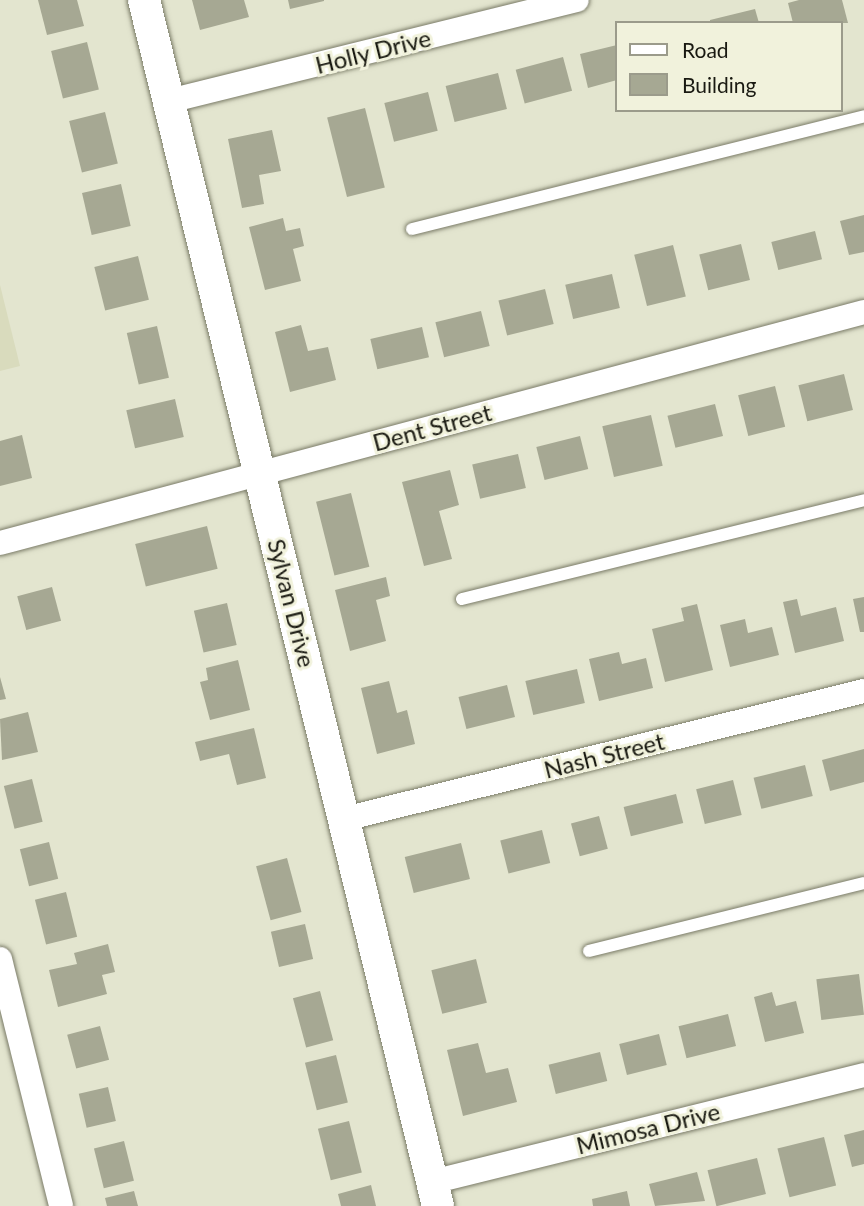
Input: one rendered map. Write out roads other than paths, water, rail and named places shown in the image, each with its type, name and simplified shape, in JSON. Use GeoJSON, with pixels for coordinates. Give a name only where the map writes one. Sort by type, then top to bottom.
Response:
{"type":"FeatureCollection","features":[{"type":"Feature","properties":{"kind":"street","name":"Sylvan Drive"},"geometry":{"type":"LineString","coordinates":[[144,0],[435,1194]]}},
{"type":"Feature","properties":{"kind":"street","name":"Holly Drive"},"geometry":{"type":"LineString","coordinates":[[169,101],[577,0]]}},
{"type":"Feature","properties":{"kind":"street","name":"Dent Street"},"geometry":{"type":"LineString","coordinates":[[0,543],[864,312]]}},
{"type":"Feature","properties":{"kind":"street","name":"Nash Street"},"geometry":{"type":"LineString","coordinates":[[344,819],[864,691]]}},
{"type":"Feature","properties":{"kind":"street"},"geometry":{"type":"LineString","coordinates":[[0,959],[61,1206]]}},
{"type":"Feature","properties":{"kind":"street","name":"Mimosa Drive"},"geometry":{"type":"LineString","coordinates":[[435,1194],[864,1075]]}},
{"type":"Feature","properties":{"kind":"lane"},"geometry":{"type":"LineString","coordinates":[[412,229],[864,116]]}},
{"type":"Feature","properties":{"kind":"lane"},"geometry":{"type":"LineString","coordinates":[[462,599],[864,499]]}},
{"type":"Feature","properties":{"kind":"lane"},"geometry":{"type":"LineString","coordinates":[[589,951],[864,883]]}}]}
